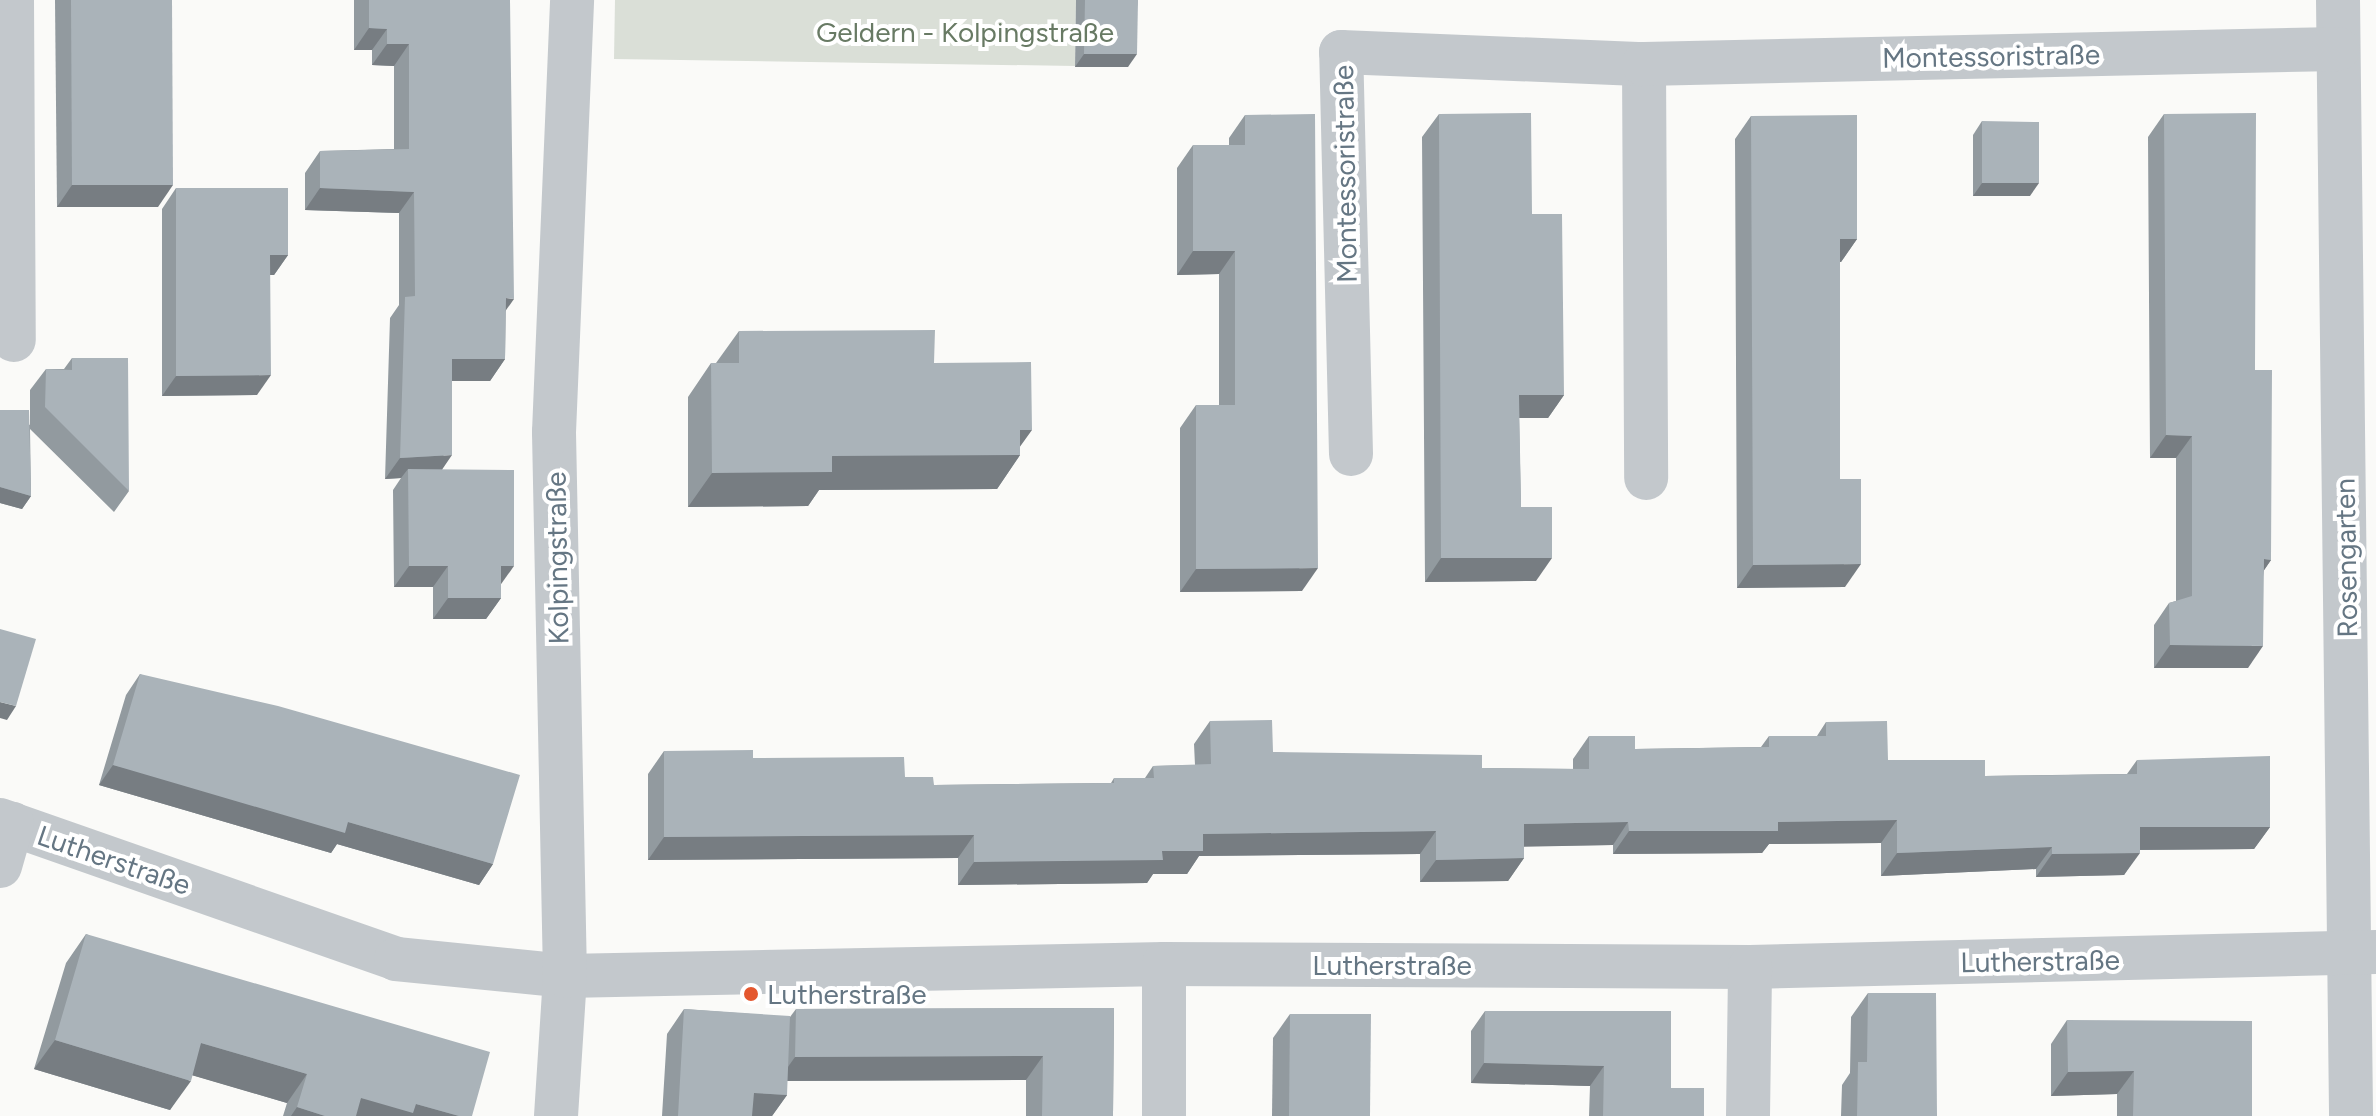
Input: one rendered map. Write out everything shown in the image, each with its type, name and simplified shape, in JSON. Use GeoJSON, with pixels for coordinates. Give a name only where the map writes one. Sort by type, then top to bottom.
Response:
{"type":"FeatureCollection","features":[{"type":"Feature","properties":{"kind":"street"},"geometry":{"type":"LineString","coordinates":[[12,0],[14,340]]}},
{"type":"Feature","properties":{"kind":"street","name":"Kolpingstraße"},"geometry":{"type":"LineString","coordinates":[[556,1116],[565,976],[554,432],[572,0]]}},
{"type":"Feature","properties":{"kind":"street","name":"Rosengarten"},"geometry":{"type":"LineString","coordinates":[[2338,0],[2364,954],[2351,1116]]}},
{"type":"Feature","properties":{"kind":"street","name":"Montessoristraße"},"geometry":{"type":"LineString","coordinates":[[1351,454],[1341,52],[1644,64],[2338,49]]}},
{"type":"Feature","properties":{"kind":"street"},"geometry":{"type":"LineString","coordinates":[[1644,64],[1646,478]]}},
{"type":"Feature","properties":{"kind":"street"},"geometry":{"type":"LineString","coordinates":[[0,866],[6,822]]}},
{"type":"Feature","properties":{"kind":"street","name":"Lutherstraße"},"geometry":{"type":"LineString","coordinates":[[6,822],[396,959],[565,976],[1164,964],[1750,967],[2364,954]]}},
{"type":"Feature","properties":{"kind":"street"},"geometry":{"type":"LineString","coordinates":[[1164,964],[1164,1116]]}},
{"type":"Feature","properties":{"kind":"street"},"geometry":{"type":"LineString","coordinates":[[1748,1116],[1750,967]]}},
{"type":"Feature","properties":{"kind":"green space","name":"Geldern - Kolpingstraße"},"geometry":{"type":"Polygon","coordinates":[[[615,0],[1076,0],[1075,66],[614,59],[615,0]]]}},
{"type":"Feature","properties":{"kind":"building"},"geometry":{"type":"Polygon","coordinates":[[[71,0],[172,0],[173,185],[72,185],[71,0]]]}},
{"type":"Feature","properties":{"kind":"building"},"geometry":{"type":"Polygon","coordinates":[[[369,0],[510,0],[514,299],[506,298],[505,359],[452,359],[452,455],[400,458],[405,297],[415,296],[414,192],[320,188],[320,151],[409,149],[409,44],[387,44],[387,29],[369,28],[369,0]]]}},
{"type":"Feature","properties":{"kind":"building"},"geometry":{"type":"Polygon","coordinates":[[[1085,0],[1138,0],[1137,54],[1084,54],[1085,0]]]}},
{"type":"Feature","properties":{"kind":"building"},"geometry":{"type":"Polygon","coordinates":[[[1531,113],[1532,214],[1562,214],[1564,395],[1519,395],[1521,507],[1552,507],[1552,558],[1441,558],[1439,114],[1531,113]]]}},
{"type":"Feature","properties":{"kind":"building"},"geometry":{"type":"Polygon","coordinates":[[[2256,113],[2255,370],[2272,370],[2271,560],[2264,559],[2263,646],[2170,645],[2169,603],[2192,596],[2192,436],[2166,435],[2164,114],[2256,113]]]}},
{"type":"Feature","properties":{"kind":"building"},"geometry":{"type":"Polygon","coordinates":[[[1315,114],[1318,568],[1196,569],[1196,405],[1235,405],[1235,251],[1193,251],[1193,145],[1245,145],[1245,115],[1315,114]]]}},
{"type":"Feature","properties":{"kind":"building"},"geometry":{"type":"Polygon","coordinates":[[[1857,115],[1857,239],[1840,239],[1840,479],[1861,479],[1861,564],[1753,565],[1751,116],[1857,115]]]}},
{"type":"Feature","properties":{"kind":"building"},"geometry":{"type":"Polygon","coordinates":[[[1982,121],[2039,122],[2039,183],[1982,183],[1982,121]]]}},
{"type":"Feature","properties":{"kind":"building"},"geometry":{"type":"Polygon","coordinates":[[[176,188],[288,188],[288,255],[270,255],[271,375],[176,376],[176,188]]]}},
{"type":"Feature","properties":{"kind":"building"},"geometry":{"type":"Polygon","coordinates":[[[935,330],[934,363],[1031,362],[1032,430],[1020,430],[1020,455],[832,456],[832,472],[712,473],[711,363],[739,363],[739,331],[935,330]]]}},
{"type":"Feature","properties":{"kind":"building"},"geometry":{"type":"Polygon","coordinates":[[[72,358],[128,358],[129,491],[45,407],[46,369],[72,370],[72,358]]]}},
{"type":"Feature","properties":{"kind":"building"},"geometry":{"type":"Polygon","coordinates":[[[0,410],[29,410],[31,496],[0,487],[0,410]]]}},
{"type":"Feature","properties":{"kind":"building"},"geometry":{"type":"Polygon","coordinates":[[[408,469],[514,470],[514,566],[501,566],[501,598],[448,598],[448,566],[409,566],[408,469]]]}},
{"type":"Feature","properties":{"kind":"building"},"geometry":{"type":"Polygon","coordinates":[[[0,629],[36,639],[16,706],[0,702],[0,629]]]}},
{"type":"Feature","properties":{"kind":"building"},"geometry":{"type":"Polygon","coordinates":[[[140,674],[278,706],[520,775],[493,864],[348,822],[345,833],[113,765],[140,674]]]}},
{"type":"Feature","properties":{"kind":"building"},"geometry":{"type":"Polygon","coordinates":[[[1272,720],[1273,752],[1482,755],[1482,768],[1589,769],[1589,736],[1635,736],[1635,749],[1769,747],[1769,736],[1826,736],[1826,722],[1887,721],[1888,760],[1985,760],[1985,776],[2137,774],[2137,760],[2270,756],[2270,827],[2140,827],[2140,853],[2052,854],[2052,847],[1897,853],[1897,820],[1778,822],[1778,831],[1629,831],[1628,822],[1524,824],[1524,858],[1436,860],[1436,831],[1203,834],[1203,851],[1162,851],[1163,860],[974,862],[974,835],[664,837],[664,751],[753,750],[753,758],[904,757],[905,777],[933,777],[934,785],[1114,783],[1114,778],[1154,778],[1153,766],[1211,764],[1210,721],[1272,720]]]}},
{"type":"Feature","properties":{"kind":"building"},"geometry":{"type":"Polygon","coordinates":[[[86,934],[490,1052],[472,1116],[459,1116],[416,1104],[413,1113],[361,1098],[356,1116],[325,1116],[297,1107],[307,1074],[201,1043],[191,1081],[55,1040],[86,934]]]}},
{"type":"Feature","properties":{"kind":"building"},"geometry":{"type":"Polygon","coordinates":[[[1868,993],[1936,993],[1937,1116],[1857,1116],[1858,1062],[1867,1062],[1868,993]]]}},
{"type":"Feature","properties":{"kind":"building"},"geometry":{"type":"Polygon","coordinates":[[[1114,1008],[1113,1116],[1042,1116],[1043,1056],[795,1057],[796,1009],[1114,1008]]]}},
{"type":"Feature","properties":{"kind":"building"},"geometry":{"type":"Polygon","coordinates":[[[684,1009],[790,1016],[787,1095],[754,1093],[752,1116],[678,1116],[684,1009]]]}},
{"type":"Feature","properties":{"kind":"building"},"geometry":{"type":"Polygon","coordinates":[[[1485,1011],[1671,1011],[1671,1088],[1704,1088],[1704,1116],[1603,1116],[1604,1066],[1484,1063],[1485,1011]]]}},
{"type":"Feature","properties":{"kind":"building"},"geometry":{"type":"Polygon","coordinates":[[[1290,1014],[1371,1014],[1370,1116],[1289,1116],[1290,1014]]]}},
{"type":"Feature","properties":{"kind":"building"},"geometry":{"type":"Polygon","coordinates":[[[2067,1020],[2252,1021],[2252,1116],[2133,1116],[2134,1071],[2068,1072],[2067,1020]]]}},
{"type":"Feature","properties":{"kind":"place","name":"Lutherstraße"},"geometry":{"type":"Point","coordinates":[751,994]}}]}
